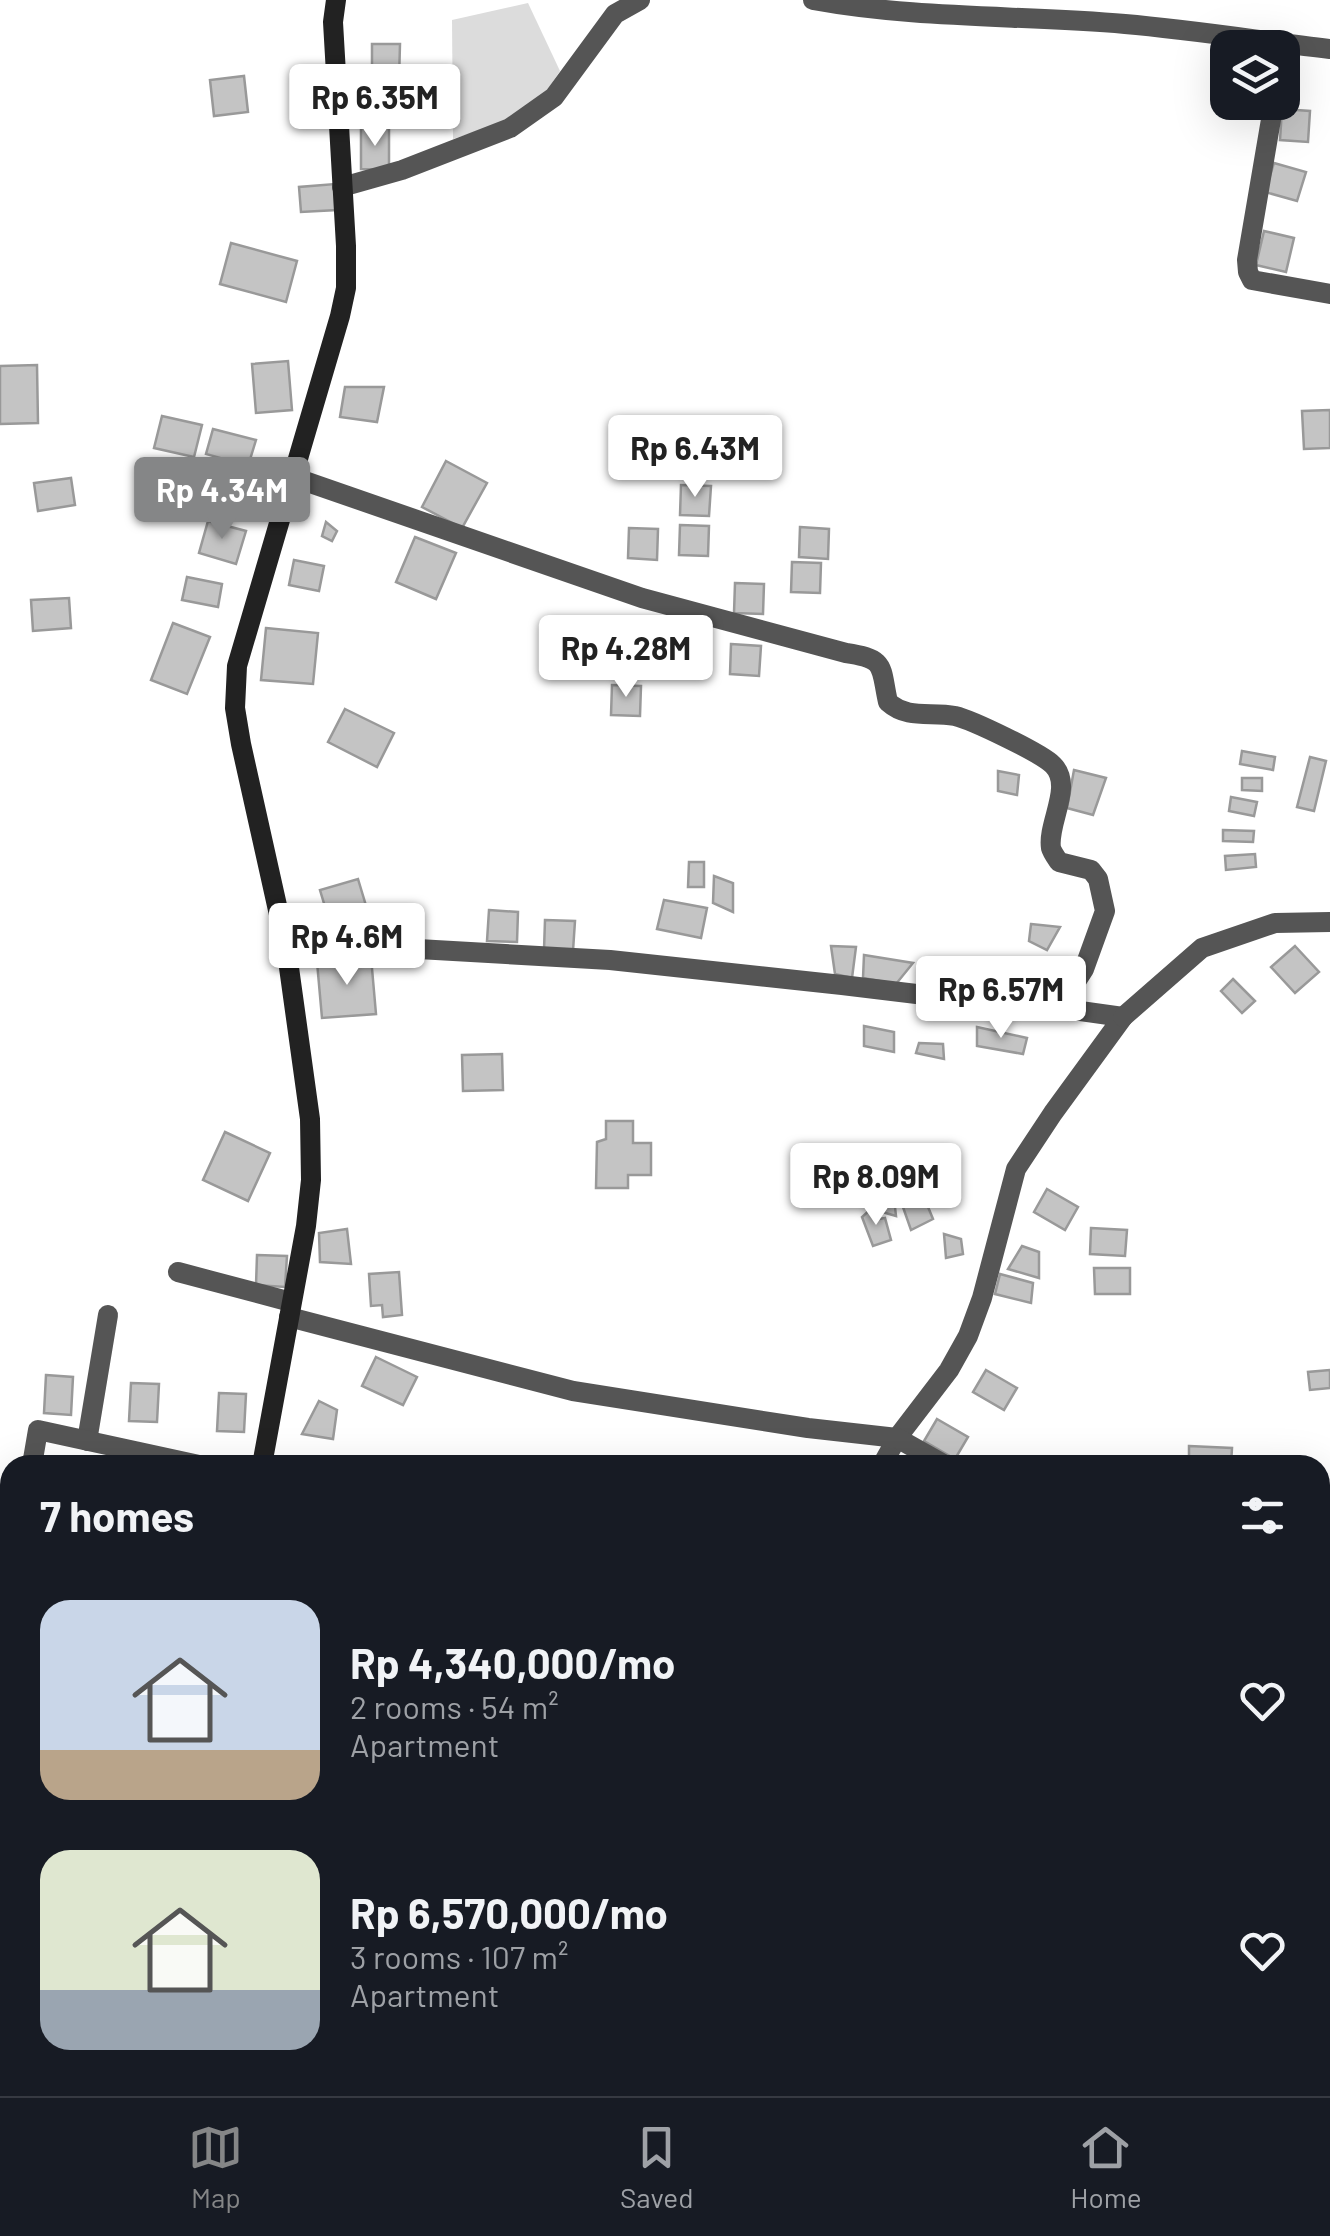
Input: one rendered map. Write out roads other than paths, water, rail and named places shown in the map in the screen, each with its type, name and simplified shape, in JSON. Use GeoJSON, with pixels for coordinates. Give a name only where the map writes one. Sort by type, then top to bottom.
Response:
{"type":"FeatureCollection","features":[{"type":"Feature","properties":{"kind":"street"},"geometry":{"type":"LineString","coordinates":[[264,1455],[309,1196],[310,1119],[286,946],[241,744],[236,708],[237,666],[346,288],[333,22],[336,0]]}},
{"type":"Feature","properties":{"kind":"street"},"geometry":{"type":"LineString","coordinates":[[342,187],[402,170],[510,128],[554,96],[615,14],[640,0]]}},
{"type":"Feature","properties":{"kind":"street"},"geometry":{"type":"LineString","coordinates":[[814,0],[942,14],[1125,24],[1210,36]]}},
{"type":"Feature","properties":{"kind":"street"},"geometry":{"type":"LineString","coordinates":[[1300,48],[1330,49]]}},
{"type":"Feature","properties":{"kind":"street"},"geometry":{"type":"LineString","coordinates":[[1271,120],[1248,272],[1252,280],[1330,294]]}},
{"type":"Feature","properties":{"kind":"street"},"geometry":{"type":"LineString","coordinates":[[293,477],[642,598],[867,656],[878,662],[888,702],[894,707],[904,712],[955,716],[1053,764],[1060,776],[1061,790],[1052,826],[1052,850],[1058,862],[1090,870],[1098,879],[1105,911],[1084,969],[1059,1008]]}},
{"type":"Feature","properties":{"kind":"street"},"geometry":{"type":"LineString","coordinates":[[888,1455],[949,1370],[968,1336],[987,1282],[1016,1169],[1123,1017],[1202,948],[1275,922],[1330,922]]}},
{"type":"Feature","properties":{"kind":"street"},"geometry":{"type":"LineString","coordinates":[[286,946],[348,945],[610,960],[1123,1017]]}},
{"type":"Feature","properties":{"kind":"street"},"geometry":{"type":"LineString","coordinates":[[178,1272],[290,1310],[573,1391],[897,1438],[927,1455]]}},
{"type":"Feature","properties":{"kind":"street"},"geometry":{"type":"LineString","coordinates":[[87,1441],[108,1315]]}},
{"type":"Feature","properties":{"kind":"street"},"geometry":{"type":"LineString","coordinates":[[34,1455],[38,1430],[152,1455]]}}]}
